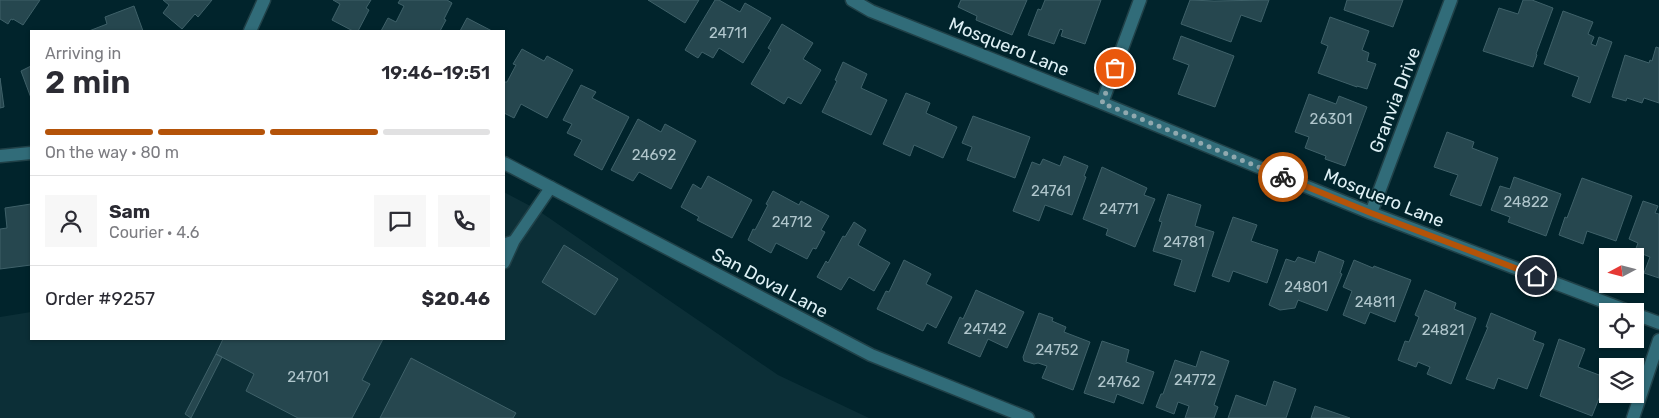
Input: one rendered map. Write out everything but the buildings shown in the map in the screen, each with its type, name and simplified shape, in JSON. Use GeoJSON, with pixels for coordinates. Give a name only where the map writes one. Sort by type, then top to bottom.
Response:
{"type":"FeatureCollection","features":[{"type":"Feature","properties":{"kind":"street"},"geometry":{"type":"LineString","coordinates":[[251,30],[264,0]]}},
{"type":"Feature","properties":{"kind":"street","name":"Mosquero Lane"},"geometry":{"type":"LineString","coordinates":[[852,0],[871,11],[1371,213],[1607,303]]}},
{"type":"Feature","properties":{"kind":"street"},"geometry":{"type":"LineString","coordinates":[[1102,103],[1140,0]]}},
{"type":"Feature","properties":{"kind":"street","name":"Granvia Drive"},"geometry":{"type":"LineString","coordinates":[[1371,213],[1451,0]]}},
{"type":"Feature","properties":{"kind":"street"},"geometry":{"type":"LineString","coordinates":[[0,156],[30,153]]}},
{"type":"Feature","properties":{"kind":"street","name":"San Doval Lane"},"geometry":{"type":"LineString","coordinates":[[505,163],[871,355],[1028,418]]}},
{"type":"Feature","properties":{"kind":"street"},"geometry":{"type":"LineString","coordinates":[[1644,317],[1659,323]]}},
{"type":"Feature","properties":{"kind":"street"},"geometry":{"type":"LineString","coordinates":[[1633,418],[1659,340]]}},
{"type":"Feature","properties":{"kind":"lane"},"geometry":{"type":"LineString","coordinates":[[505,259],[509,242],[551,187]]}},
{"type":"Feature","properties":{"kind":"shaded area"},"geometry":{"type":"Polygon","coordinates":[[[505,193],[536,209],[778,375],[869,418],[0,418],[0,317],[30,312],[30,340],[505,340],[505,193]]]}},
{"type":"Feature","properties":{"kind":"way so far"},"geometry":{"type":"LineString","coordinates":[[1115,68],[1102,103],[1283,177]]}},
{"type":"Feature","properties":{"kind":"route"},"geometry":{"type":"LineString","coordinates":[[1283,177],[1536,276]]}}]}
